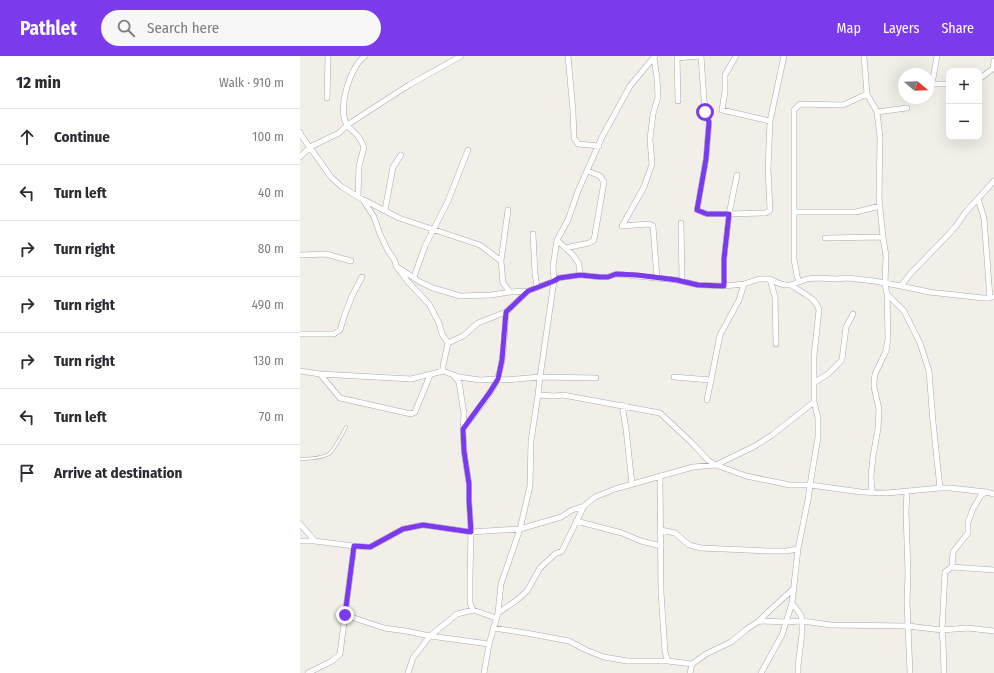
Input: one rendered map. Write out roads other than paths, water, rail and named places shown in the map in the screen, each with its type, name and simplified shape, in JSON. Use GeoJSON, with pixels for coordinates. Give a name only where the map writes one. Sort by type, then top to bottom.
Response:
{"type":"FeatureCollection","features":[{"type":"Feature","properties":{"kind":"street"},"geometry":{"type":"LineString","coordinates":[[327,98],[328,56]]}},
{"type":"Feature","properties":{"kind":"street"},"geometry":{"type":"LineString","coordinates":[[365,56],[362,57],[355,68],[347,86],[343,102],[347,124],[358,135],[364,147],[359,166],[360,198],[374,217],[380,234],[396,266],[409,284],[429,304],[439,322],[442,334],[448,343],[443,371]]}},
{"type":"Feature","properties":{"kind":"street"},"geometry":{"type":"LineString","coordinates":[[300,157],[310,147],[338,133],[347,124],[414,81],[461,56]]}},
{"type":"Feature","properties":{"kind":"street"},"geometry":{"type":"LineString","coordinates":[[568,56],[574,138],[578,144],[599,146]]}},
{"type":"Feature","properties":{"kind":"street"},"geometry":{"type":"LineString","coordinates":[[678,101],[677,57],[700,56],[705,112],[709,122],[706,159],[697,210],[707,214],[766,213],[770,210],[768,169],[770,121],[784,56]]}},
{"type":"Feature","properties":{"kind":"street"},"geometry":{"type":"LineString","coordinates":[[736,56],[725,75],[725,92],[722,110],[770,121]]}},
{"type":"Feature","properties":{"kind":"street"},"geometry":{"type":"LineString","coordinates":[[864,56],[867,94],[877,112],[880,137],[879,199],[886,256],[888,338],[886,351],[875,374],[874,382],[878,409],[878,428],[873,456],[871,484],[872,492]]}},
{"type":"Feature","properties":{"kind":"street"},"geometry":{"type":"LineString","coordinates":[[937,56],[932,84],[946,84]]}},
{"type":"Feature","properties":{"kind":"street"},"geometry":{"type":"LineString","coordinates":[[484,673],[493,628],[497,616],[501,584],[520,529],[530,486],[531,441],[554,281],[553,266],[557,240],[568,220],[578,191],[602,137],[630,86],[655,57]]}},
{"type":"Feature","properties":{"kind":"street"},"geometry":{"type":"LineString","coordinates":[[655,57],[658,98],[653,114],[650,139],[652,164],[644,187],[622,226],[649,224],[653,226],[657,278]]}},
{"type":"Feature","properties":{"kind":"street"},"geometry":{"type":"LineString","coordinates":[[982,77],[994,68],[994,61]]}},
{"type":"Feature","properties":{"kind":"street"},"geometry":{"type":"LineString","coordinates":[[799,282],[794,259],[794,110],[800,104],[844,105],[867,94]]}},
{"type":"Feature","properties":{"kind":"street"},"geometry":{"type":"LineString","coordinates":[[877,112],[907,108]]}},
{"type":"Feature","properties":{"kind":"street"},"geometry":{"type":"LineString","coordinates":[[300,132],[331,177],[360,198],[399,218],[480,245],[501,261]]}},
{"type":"Feature","properties":{"kind":"street"},"geometry":{"type":"LineString","coordinates":[[414,277],[425,246],[448,201],[468,150]]}},
{"type":"Feature","properties":{"kind":"street"},"geometry":{"type":"LineString","coordinates":[[384,210],[393,167],[401,155]]}},
{"type":"Feature","properties":{"kind":"street"},"geometry":{"type":"LineString","coordinates":[[565,248],[590,243],[594,240],[604,182],[600,176],[588,171]]}},
{"type":"Feature","properties":{"kind":"street"},"geometry":{"type":"LineString","coordinates":[[724,286],[724,259],[729,214],[737,175]]}},
{"type":"Feature","properties":{"kind":"street"},"geometry":{"type":"LineString","coordinates":[[901,286],[911,273],[956,226],[965,213],[994,181]]}},
{"type":"Feature","properties":{"kind":"street"},"geometry":{"type":"LineString","coordinates":[[791,285],[807,279],[847,278],[874,281],[929,292],[970,297],[992,297],[984,218],[978,199]]}},
{"type":"Feature","properties":{"kind":"street"},"geometry":{"type":"LineString","coordinates":[[794,212],[856,212],[880,206]]}},
{"type":"Feature","properties":{"kind":"street"},"geometry":{"type":"LineString","coordinates":[[508,210],[501,261],[503,284],[510,292]]}},
{"type":"Feature","properties":{"kind":"street"},"geometry":{"type":"LineString","coordinates":[[681,223],[682,280]]}},
{"type":"Feature","properties":{"kind":"street"},"geometry":{"type":"LineString","coordinates":[[532,234],[537,287]]}},
{"type":"Feature","properties":{"kind":"street"},"geometry":{"type":"LineString","coordinates":[[825,238],[883,237]]}},
{"type":"Feature","properties":{"kind":"street"},"geometry":{"type":"LineString","coordinates":[[557,240],[574,255],[579,264],[580,275]]}},
{"type":"Feature","properties":{"kind":"street"},"geometry":{"type":"LineString","coordinates":[[300,255],[326,254],[351,261]]}},
{"type":"Feature","properties":{"kind":"street"},"geometry":{"type":"LineString","coordinates":[[396,266],[420,282],[433,288],[460,296],[491,295],[528,291]]}},
{"type":"Feature","properties":{"kind":"street"},"geometry":{"type":"LineString","coordinates":[[448,343],[463,336],[478,322],[506,312],[528,291],[559,278],[580,275],[608,277],[616,274],[682,280],[698,285],[724,286],[744,284],[760,279],[770,279],[781,284],[791,285],[812,298],[819,310],[814,356],[814,402],[818,418],[818,437],[808,500],[798,549],[792,603],[782,635],[761,673]]}},
{"type":"Feature","properties":{"kind":"street"},"geometry":{"type":"LineString","coordinates":[[300,334],[334,334],[340,330],[352,296],[362,277]]}},
{"type":"Feature","properties":{"kind":"street"},"geometry":{"type":"LineString","coordinates":[[770,279],[775,297],[776,344]]}},
{"type":"Feature","properties":{"kind":"street"},"geometry":{"type":"LineString","coordinates":[[707,400],[720,335],[739,300],[744,284]]}},
{"type":"Feature","properties":{"kind":"street"},"geometry":{"type":"LineString","coordinates":[[887,294],[904,311],[920,342],[929,371],[940,488]]}},
{"type":"Feature","properties":{"kind":"street"},"geometry":{"type":"LineString","coordinates":[[463,429],[498,379],[502,360],[506,312]]}},
{"type":"Feature","properties":{"kind":"street"},"geometry":{"type":"LineString","coordinates":[[815,382],[828,374],[842,360],[846,327],[853,314]]}},
{"type":"Feature","properties":{"kind":"street"},"geometry":{"type":"LineString","coordinates":[[300,371],[320,374],[411,379],[443,371],[453,375],[480,380],[518,380],[540,377],[596,378]]}},
{"type":"Feature","properties":{"kind":"street"},"geometry":{"type":"LineString","coordinates":[[320,374],[340,398],[412,414],[415,412],[430,375]]}},
{"type":"Feature","properties":{"kind":"street"},"geometry":{"type":"LineString","coordinates":[[453,375],[459,382],[464,414],[464,451],[469,484],[471,532],[470,603],[473,610]]}},
{"type":"Feature","properties":{"kind":"street"},"geometry":{"type":"LineString","coordinates":[[674,377],[711,380]]}},
{"type":"Feature","properties":{"kind":"street"},"geometry":{"type":"LineString","coordinates":[[538,395],[563,395],[660,413],[708,460],[716,465],[746,476],[790,485],[810,485],[872,492],[887,493],[940,488],[964,489],[994,494]]}},
{"type":"Feature","properties":{"kind":"street"},"geometry":{"type":"LineString","coordinates":[[497,616],[527,591],[540,568],[555,554],[562,551],[584,506],[594,497],[615,489],[660,476],[693,468],[716,465],[761,442],[783,427],[814,402]]}},
{"type":"Feature","properties":{"kind":"street"},"geometry":{"type":"LineString","coordinates":[[622,405],[632,484]]}},
{"type":"Feature","properties":{"kind":"street"},"geometry":{"type":"LineString","coordinates":[[660,476],[663,634],[665,652],[668,661]]}},
{"type":"Feature","properties":{"kind":"street"},"geometry":{"type":"LineString","coordinates":[[907,491],[907,601],[910,673]]}},
{"type":"Feature","properties":{"kind":"street"},"geometry":{"type":"LineString","coordinates":[[944,673],[942,630],[945,572],[952,566],[953,552],[968,533],[968,522],[973,509],[981,495],[986,492]]}},
{"type":"Feature","properties":{"kind":"street"},"geometry":{"type":"LineString","coordinates":[[300,541],[315,541],[370,547],[403,529],[423,525],[471,532],[520,529],[561,516],[584,506]]}},
{"type":"Feature","properties":{"kind":"street"},"geometry":{"type":"LineString","coordinates":[[576,521],[615,531],[641,541],[661,546]]}},
{"type":"Feature","properties":{"kind":"street"},"geometry":{"type":"LineString","coordinates":[[300,524],[315,541]]}},
{"type":"Feature","properties":{"kind":"street"},"geometry":{"type":"LineString","coordinates":[[661,530],[675,533],[689,545],[701,548],[786,551],[798,549]]}},
{"type":"Feature","properties":{"kind":"street"},"geometry":{"type":"LineString","coordinates":[[308,673],[332,661],[340,654],[354,546]]}},
{"type":"Feature","properties":{"kind":"street"},"geometry":{"type":"LineString","coordinates":[[952,566],[994,570]]}},
{"type":"Feature","properties":{"kind":"street"},"geometry":{"type":"LineString","coordinates":[[690,673],[692,664],[706,654],[731,642],[759,621],[793,589]]}},
{"type":"Feature","properties":{"kind":"street"},"geometry":{"type":"LineString","coordinates":[[792,603],[801,615],[802,622],[798,673]]}},
{"type":"Feature","properties":{"kind":"street"},"geometry":{"type":"LineString","coordinates":[[408,673],[414,658],[430,636],[457,614],[473,610],[497,616]]}},
{"type":"Feature","properties":{"kind":"street"},"geometry":{"type":"LineString","coordinates":[[345,615],[384,628],[490,644]]}},
{"type":"Feature","properties":{"kind":"street"},"geometry":{"type":"LineString","coordinates":[[759,621],[802,622],[831,625],[908,626],[942,630],[968,628],[994,631]]}},
{"type":"Feature","properties":{"kind":"street"},"geometry":{"type":"LineString","coordinates":[[493,628],[569,641],[604,657],[627,661],[668,661],[692,664]]}},
{"type":"Feature","properties":{"kind":"lane"},"geometry":{"type":"LineString","coordinates":[[300,459],[323,456],[330,453],[346,427]]}}]}
